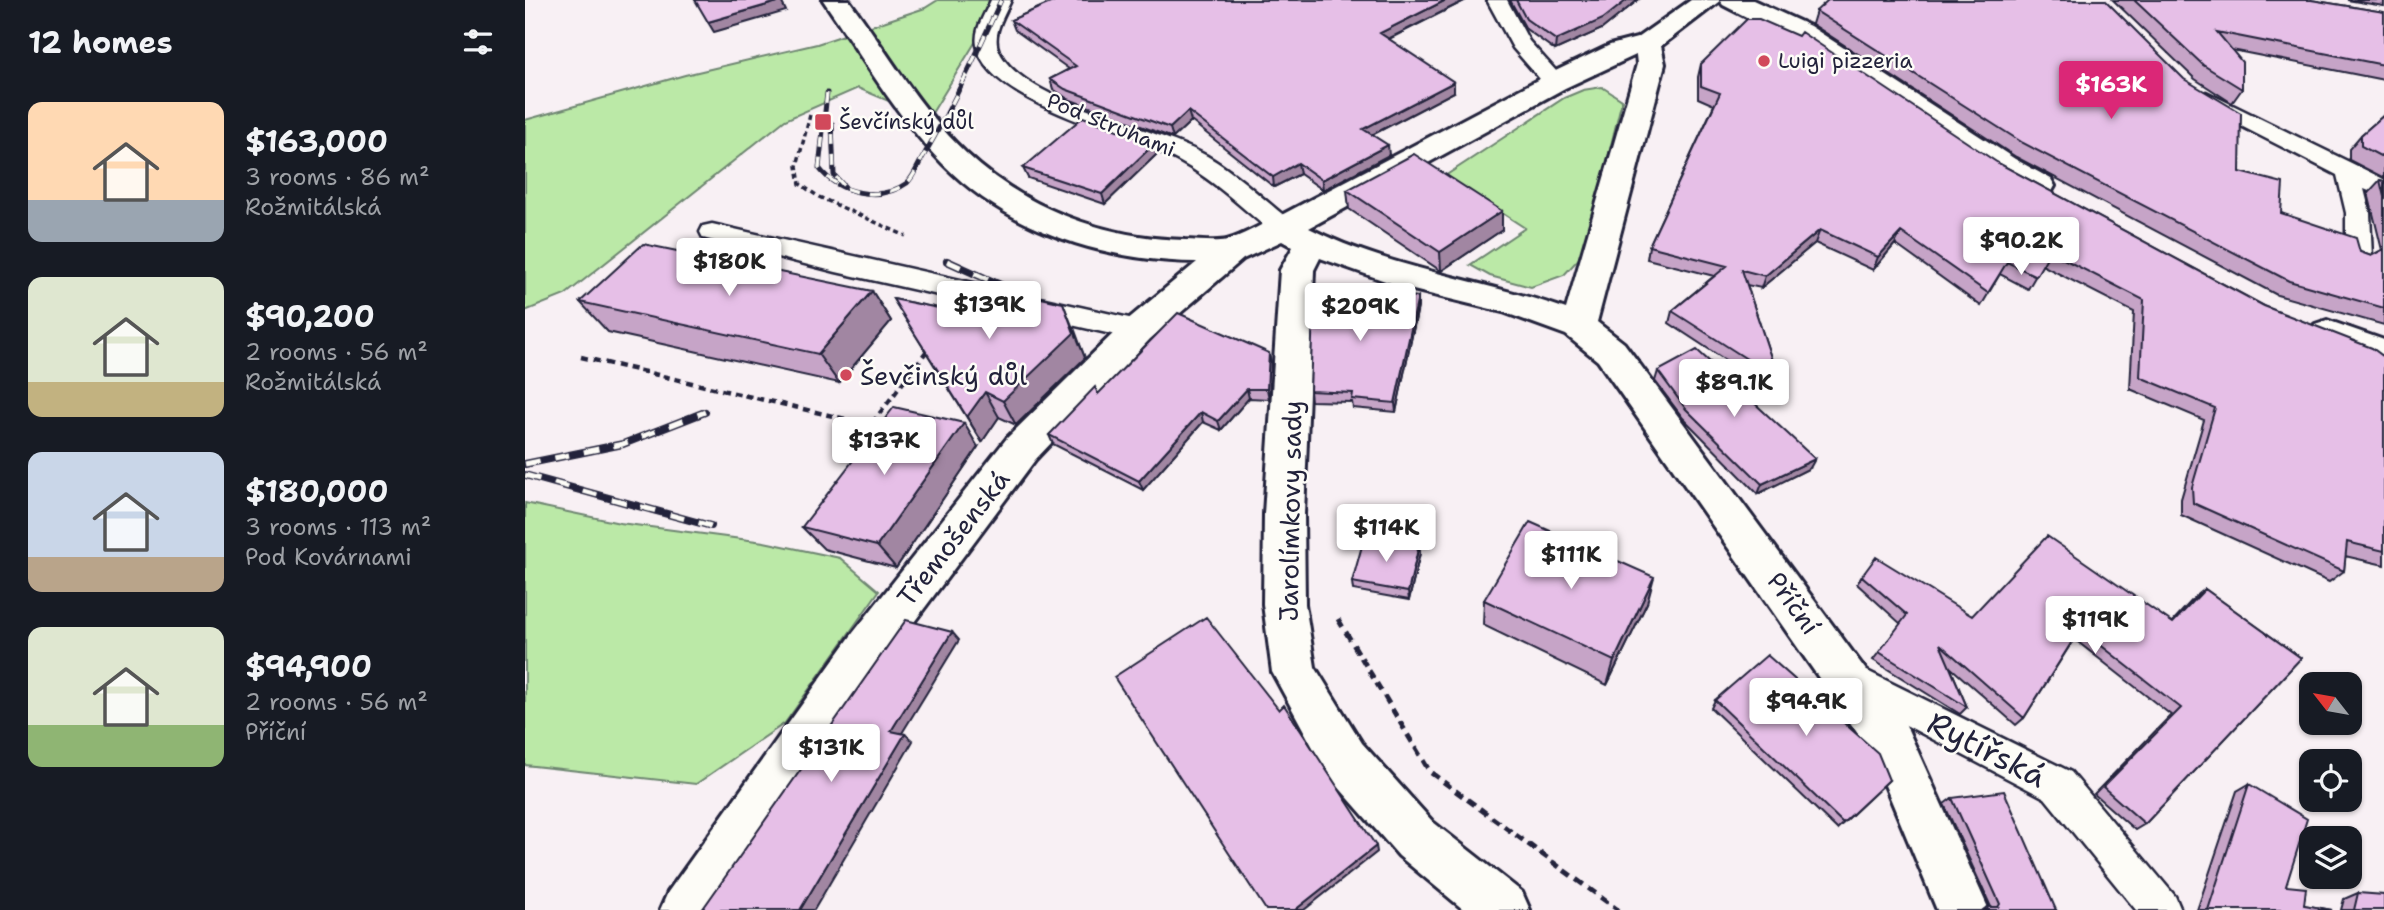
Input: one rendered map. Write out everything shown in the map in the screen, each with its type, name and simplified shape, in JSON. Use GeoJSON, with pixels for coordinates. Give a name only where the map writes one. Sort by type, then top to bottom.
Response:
{"type":"FeatureCollection","features":[{"type":"Feature","properties":{"kind":"street"},"geometry":{"type":"LineString","coordinates":[[836,0],[953,157],[1011,201],[1084,234],[1132,247],[1231,251]]}},
{"type":"Feature","properties":{"kind":"street","name":"Třemošenská"},"geometry":{"type":"LineString","coordinates":[[685,910],[869,647],[1021,449],[1139,330],[1231,251],[1297,235],[1555,82],[1621,51],[1647,44],[1709,0]]}},
{"type":"Feature","properties":{"kind":"street"},"geometry":{"type":"LineString","coordinates":[[1732,0],[1831,49],[2004,166],[2063,199]]}},
{"type":"Feature","properties":{"kind":"street"},"geometry":{"type":"LineString","coordinates":[[1578,326],[1651,64],[1647,44]]}},
{"type":"Feature","properties":{"kind":"street","name":"Příční"},"geometry":{"type":"LineString","coordinates":[[1297,235],[1417,281],[1510,302],[1578,326],[1611,352],[1889,739],[1963,910]]}},
{"type":"Feature","properties":{"kind":"street","name":"Jarolímkovy sady"},"geometry":{"type":"LineString","coordinates":[[1297,235],[1284,513],[1284,604],[1294,672],[1345,759],[1416,839],[1504,910]]}},
{"type":"Feature","properties":{"kind":"street"},"geometry":{"type":"LineString","coordinates":[[2297,321],[2384,354]]}},
{"type":"Feature","properties":{"kind":"lane","name":"Pod Struhami"},"geometry":{"type":"LineString","coordinates":[[1001,0],[986,36],[988,52],[999,68],[1017,84],[1052,103],[1155,141],[1198,161],[1297,235]]}},
{"type":"Feature","properties":{"kind":"lane"},"geometry":{"type":"LineString","coordinates":[[1497,0],[1520,44],[1555,82]]}},
{"type":"Feature","properties":{"kind":"lane"},"geometry":{"type":"LineString","coordinates":[[2185,86],[2228,113],[2384,189]]}},
{"type":"Feature","properties":{"kind":"lane"},"geometry":{"type":"LineString","coordinates":[[2348,172],[2358,213],[2359,258]]}},
{"type":"Feature","properties":{"kind":"lane"},"geometry":{"type":"LineString","coordinates":[[712,232],[1139,330]]}},
{"type":"Feature","properties":{"kind":"lane","name":"Rytířská"},"geometry":{"type":"LineString","coordinates":[[1847,677],[2058,785],[2161,910]]}},
{"type":"Feature","properties":{"kind":"path"},"geometry":{"type":"LineString","coordinates":[[810,115],[797,166],[800,184],[819,197],[922,245],[925,253],[907,278]]}},
{"type":"Feature","properties":{"kind":"path"},"geometry":{"type":"LineString","coordinates":[[872,447],[871,425],[972,292]]}},
{"type":"Feature","properties":{"kind":"path"},"geometry":{"type":"LineString","coordinates":[[582,357],[871,425]]}},
{"type":"Feature","properties":{"kind":"path"},"geometry":{"type":"LineString","coordinates":[[1332,608],[1351,644],[1430,772],[1618,910]]}},
{"type":"Feature","properties":{"kind":"green space"},"geometry":{"type":"Polygon","coordinates":[[[938,0],[993,0],[976,41],[929,118],[858,88],[785,120],[565,295],[525,311],[525,120],[685,75],[817,44],[925,8],[938,0]]]}},
{"type":"Feature","properties":{"kind":"green space"},"geometry":{"type":"Polygon","coordinates":[[[1602,87],[1622,100],[1585,252],[1564,275],[1531,287],[1490,276],[1470,265],[1525,228],[1445,176],[1564,98],[1583,90],[1602,87]]]}},
{"type":"Feature","properties":{"kind":"green space"},"geometry":{"type":"Polygon","coordinates":[[[525,503],[620,523],[764,542],[840,558],[879,591],[785,723],[696,784],[525,765],[525,503]]]}},
{"type":"Feature","properties":{"kind":"building"},"geometry":{"type":"Polygon","coordinates":[[[695,0],[780,0],[781,1],[708,22],[695,0]]]}},
{"type":"Feature","properties":{"kind":"building"},"geometry":{"type":"Polygon","coordinates":[[[1057,0],[1446,0],[1380,33],[1454,82],[1363,129],[1388,145],[1322,180],[1298,163],[1273,177],[1188,111],[1170,128],[1065,89],[1050,79],[1076,66],[1011,20],[1057,0]]]}},
{"type":"Feature","properties":{"kind":"building"},"geometry":{"type":"Polygon","coordinates":[[[1516,0],[1627,0],[1603,19],[1556,40],[1526,19],[1516,0]]]}},
{"type":"Feature","properties":{"kind":"building"},"geometry":{"type":"Polygon","coordinates":[[[1828,0],[2105,0],[2184,79],[2241,113],[2240,172],[2283,183],[2281,213],[2356,238],[2360,252],[2371,256],[2384,249],[2384,308],[2289,281],[2023,143],[1816,11],[1828,0]]]}},
{"type":"Feature","properties":{"kind":"building"},"geometry":{"type":"Polygon","coordinates":[[[2134,0],[2311,0],[2384,12],[2384,65],[2217,32],[2242,62],[2242,89],[2203,65],[2134,0]]]}},
{"type":"Feature","properties":{"kind":"building"},"geometry":{"type":"Polygon","coordinates":[[[1747,19],[1759,19],[1798,36],[1801,32],[1998,163],[2264,306],[2372,348],[2384,357],[2384,551],[2347,542],[2344,571],[2193,503],[2192,487],[2215,408],[2140,377],[2144,300],[2050,252],[2036,276],[2007,262],[1988,293],[1901,232],[1878,257],[1820,230],[1765,276],[1742,270],[1778,379],[1672,311],[1727,266],[1649,246],[1720,93],[1701,86],[1701,64],[1747,19]]]}},
{"type":"Feature","properties":{"kind":"building"},"geometry":{"type":"Polygon","coordinates":[[[2384,115],[2384,158],[2361,146],[2361,135],[2384,115]]]}},
{"type":"Feature","properties":{"kind":"building"},"geometry":{"type":"Polygon","coordinates":[[[1083,117],[1154,144],[1102,194],[1023,168],[1083,117]]]}},
{"type":"Feature","properties":{"kind":"building"},"geometry":{"type":"Polygon","coordinates":[[[1414,154],[1502,211],[1440,252],[1347,190],[1414,154]]]}},
{"type":"Feature","properties":{"kind":"building"},"geometry":{"type":"Polygon","coordinates":[[[2380,180],[2384,181],[2384,197],[2380,180]]]}},
{"type":"Feature","properties":{"kind":"building"},"geometry":{"type":"Polygon","coordinates":[[[643,244],[872,291],[818,354],[580,302],[643,244]]]}},
{"type":"Feature","properties":{"kind":"building"},"geometry":{"type":"Polygon","coordinates":[[[1314,287],[1418,297],[1395,403],[1352,399],[1353,393],[1310,391],[1314,287]]]}},
{"type":"Feature","properties":{"kind":"building"},"geometry":{"type":"Polygon","coordinates":[[[997,288],[1063,303],[1074,333],[1003,401],[985,392],[967,417],[893,299],[963,313],[972,298],[997,288]]]}},
{"type":"Feature","properties":{"kind":"building"},"geometry":{"type":"Polygon","coordinates":[[[1178,313],[1269,353],[1267,389],[1247,389],[1218,421],[1201,412],[1139,481],[1049,435],[1095,387],[1098,394],[1178,313]]]}},
{"type":"Feature","properties":{"kind":"building"},"geometry":{"type":"Polygon","coordinates":[[[1697,350],[1815,459],[1762,484],[1686,409],[1658,371],[1697,350]]]}},
{"type":"Feature","properties":{"kind":"building"},"geometry":{"type":"Polygon","coordinates":[[[894,407],[964,423],[877,546],[802,527],[894,407]]]}},
{"type":"Feature","properties":{"kind":"building"},"geometry":{"type":"Polygon","coordinates":[[[1530,522],[1654,577],[1614,661],[1484,600],[1530,522]]]}},
{"type":"Feature","properties":{"kind":"building"},"geometry":{"type":"Polygon","coordinates":[[[1365,535],[1419,545],[1408,592],[1352,582],[1365,535]]]}},
{"type":"Feature","properties":{"kind":"building"},"geometry":{"type":"Polygon","coordinates":[[[2047,536],[2173,623],[2205,589],[2301,658],[2145,824],[2103,787],[2181,708],[2080,629],[2024,718],[1940,644],[1967,707],[1879,652],[1907,615],[1862,576],[1876,557],[1972,616],[2047,536]]]}},
{"type":"Feature","properties":{"kind":"building"},"geometry":{"type":"Polygon","coordinates":[[[1206,617],[1279,710],[1284,705],[1376,846],[1295,910],[1266,910],[1114,677],[1206,617]]]}},
{"type":"Feature","properties":{"kind":"building"},"geometry":{"type":"Polygon","coordinates":[[[906,620],[952,632],[891,731],[905,734],[800,910],[702,910],[906,620]]]}},
{"type":"Feature","properties":{"kind":"building"},"geometry":{"type":"Polygon","coordinates":[[[1767,655],[1878,753],[1889,780],[1843,823],[1715,700],[1767,655]]]}},
{"type":"Feature","properties":{"kind":"building"},"geometry":{"type":"Polygon","coordinates":[[[2249,784],[2307,819],[2305,826],[2299,826],[2299,845],[2286,886],[2306,889],[2304,905],[2332,910],[2208,910],[2249,784]]]}},
{"type":"Feature","properties":{"kind":"building"},"geometry":{"type":"Polygon","coordinates":[[[2004,791],[2056,910],[1988,910],[1987,907],[1998,907],[2000,904],[1952,798],[2004,791]]]}},
{"type":"Feature","properties":{"kind":"building"},"geometry":{"type":"Polygon","coordinates":[[[2358,893],[2384,895],[2384,910],[2354,910],[2358,893]]]}},
{"type":"Feature","properties":{"kind":"railway"},"geometry":{"type":"LineString","coordinates":[[825,116],[819,168],[827,177],[848,189],[872,194],[884,193],[907,183],[955,98],[1001,0]]}},
{"type":"Feature","properties":{"kind":"railway"},"geometry":{"type":"LineString","coordinates":[[825,116],[827,93]]}},
{"type":"Feature","properties":{"kind":"railway"},"geometry":{"type":"LineString","coordinates":[[825,116],[832,124],[834,175],[845,187]]}},
{"type":"Feature","properties":{"kind":"railway"},"geometry":{"type":"LineString","coordinates":[[947,261],[1009,289],[1025,302]]}},
{"type":"Feature","properties":{"kind":"railway"},"geometry":{"type":"LineString","coordinates":[[525,464],[623,444],[705,412]]}},
{"type":"Feature","properties":{"kind":"railway"},"geometry":{"type":"LineString","coordinates":[[525,475],[711,526]]}},
{"type":"Feature","properties":{"kind":"place","name":"Luigi pizzeria"},"geometry":{"type":"Point","coordinates":[1764,61]}},
{"type":"Feature","properties":{"kind":"place","name":"Ševčínský důl"},"geometry":{"type":"Point","coordinates":[823,122]}},
{"type":"Feature","properties":{"kind":"place","name":"Ševčinský důl"},"geometry":{"type":"Point","coordinates":[846,375]}}]}
